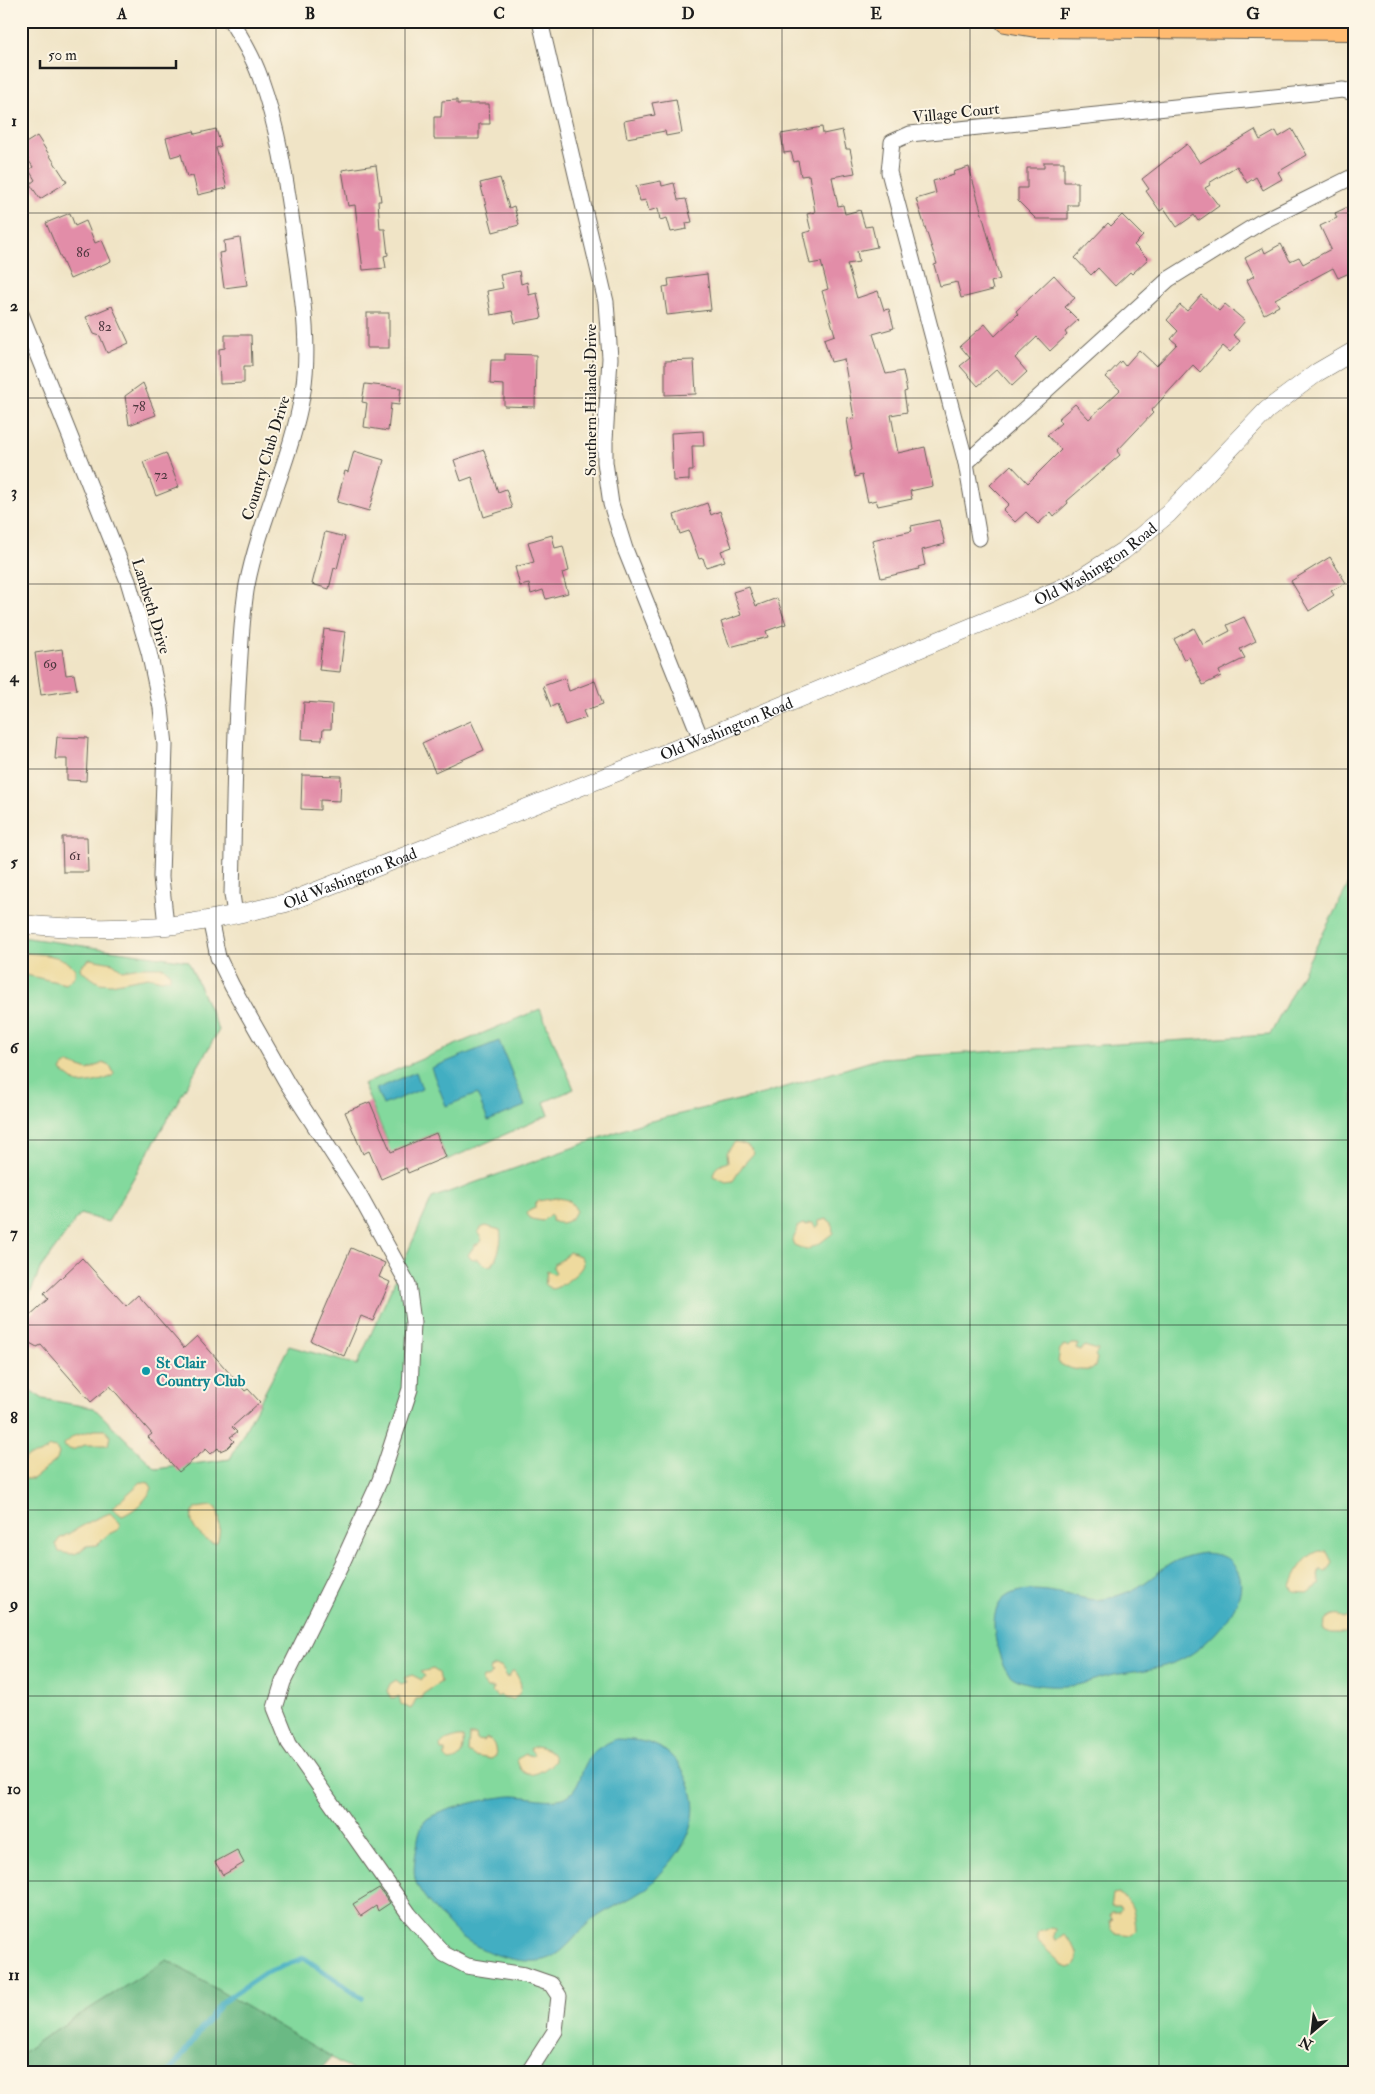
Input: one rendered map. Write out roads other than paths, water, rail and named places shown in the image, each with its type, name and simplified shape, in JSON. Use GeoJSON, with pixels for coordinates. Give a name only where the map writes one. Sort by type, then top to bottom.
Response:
{"type":"FeatureCollection","features":[{"type":"Feature","properties":{"kind":"main road"},"geometry":{"type":"LineString","coordinates":[[1006,21],[1036,26],[1354,29]]}},
{"type":"Feature","properties":{"kind":"street","name":"Southern Hilands Drive"},"geometry":{"type":"LineString","coordinates":[[540,21],[606,302],[610,358],[605,447],[607,483],[611,504],[625,549],[701,739]]}},
{"type":"Feature","properties":{"kind":"street","name":"Country Club Drive"},"geometry":{"type":"LineString","coordinates":[[235,28],[260,76],[273,116],[281,153],[305,323],[306,360],[303,389],[294,435],[258,541],[247,586],[237,704],[232,894],[235,915]]}},
{"type":"Feature","properties":{"kind":"street","name":"Village Court"},"geometry":{"type":"LineString","coordinates":[[979,538],[966,463],[889,172],[892,142],[910,134],[1343,90],[1354,93]]}},
{"type":"Feature","properties":{"kind":"street"},"geometry":{"type":"LineString","coordinates":[[966,463],[1169,278],[1261,222],[1354,176]]}},
{"type":"Feature","properties":{"kind":"street","name":"Lambeth Drive"},"geometry":{"type":"LineString","coordinates":[[21,314],[128,580],[149,652],[161,708],[165,745],[161,877],[166,926]]}},
{"type":"Feature","properties":{"kind":"street","name":"Old Washington Road"},"geometry":{"type":"LineString","coordinates":[[21,924],[56,928],[166,926],[235,915],[286,903],[701,739],[1027,604],[1076,582],[1123,551],[1168,514],[1267,410],[1318,372],[1354,352]]}},
{"type":"Feature","properties":{"kind":"street"},"geometry":{"type":"LineString","coordinates":[[210,919],[218,957],[236,994],[287,1083],[358,1193],[408,1284],[413,1322],[410,1389],[380,1480],[344,1561],[283,1682],[275,1708],[289,1743],[409,1914],[444,1954],[467,1966],[525,1975],[551,1984],[558,1996],[555,2031],[528,2073]]}},
{"type":"Feature","properties":{"kind":"water"},"geometry":{"type":"Polygon","coordinates":[[[499,1041],[525,1106],[488,1121],[477,1094],[446,1106],[431,1068],[499,1041]]]}},
{"type":"Feature","properties":{"kind":"water"},"geometry":{"type":"Polygon","coordinates":[[[416,1072],[422,1089],[383,1105],[376,1089],[416,1072]]]}},
{"type":"Feature","properties":{"kind":"water"},"geometry":{"type":"Polygon","coordinates":[[[1205,1553],[1225,1557],[1232,1563],[1238,1572],[1241,1583],[1239,1596],[1234,1608],[1217,1631],[1188,1656],[1158,1668],[1104,1677],[1072,1686],[1045,1686],[1028,1683],[1014,1678],[1006,1670],[998,1650],[994,1624],[997,1608],[1005,1598],[1016,1592],[1030,1590],[1060,1593],[1092,1600],[1110,1598],[1133,1590],[1179,1560],[1205,1553]]]}},
{"type":"Feature","properties":{"kind":"water"},"geometry":{"type":"Polygon","coordinates":[[[616,1739],[647,1743],[664,1750],[672,1756],[685,1775],[691,1789],[694,1814],[687,1838],[672,1860],[647,1888],[592,1920],[564,1949],[544,1960],[533,1961],[508,1958],[483,1949],[461,1936],[426,1899],[415,1879],[414,1863],[418,1837],[425,1821],[453,1808],[507,1796],[546,1799],[563,1798],[573,1791],[590,1756],[604,1745],[616,1739]]]}},
{"type":"Feature","properties":{"kind":"waterway"},"geometry":{"type":"LineString","coordinates":[[169,2073],[221,2003],[265,1973],[304,1958],[362,1998]]}},
{"type":"Feature","properties":{"kind":"place","name":"St Clair Country Club"},"geometry":{"type":"Point","coordinates":[146,1371]}}]}
